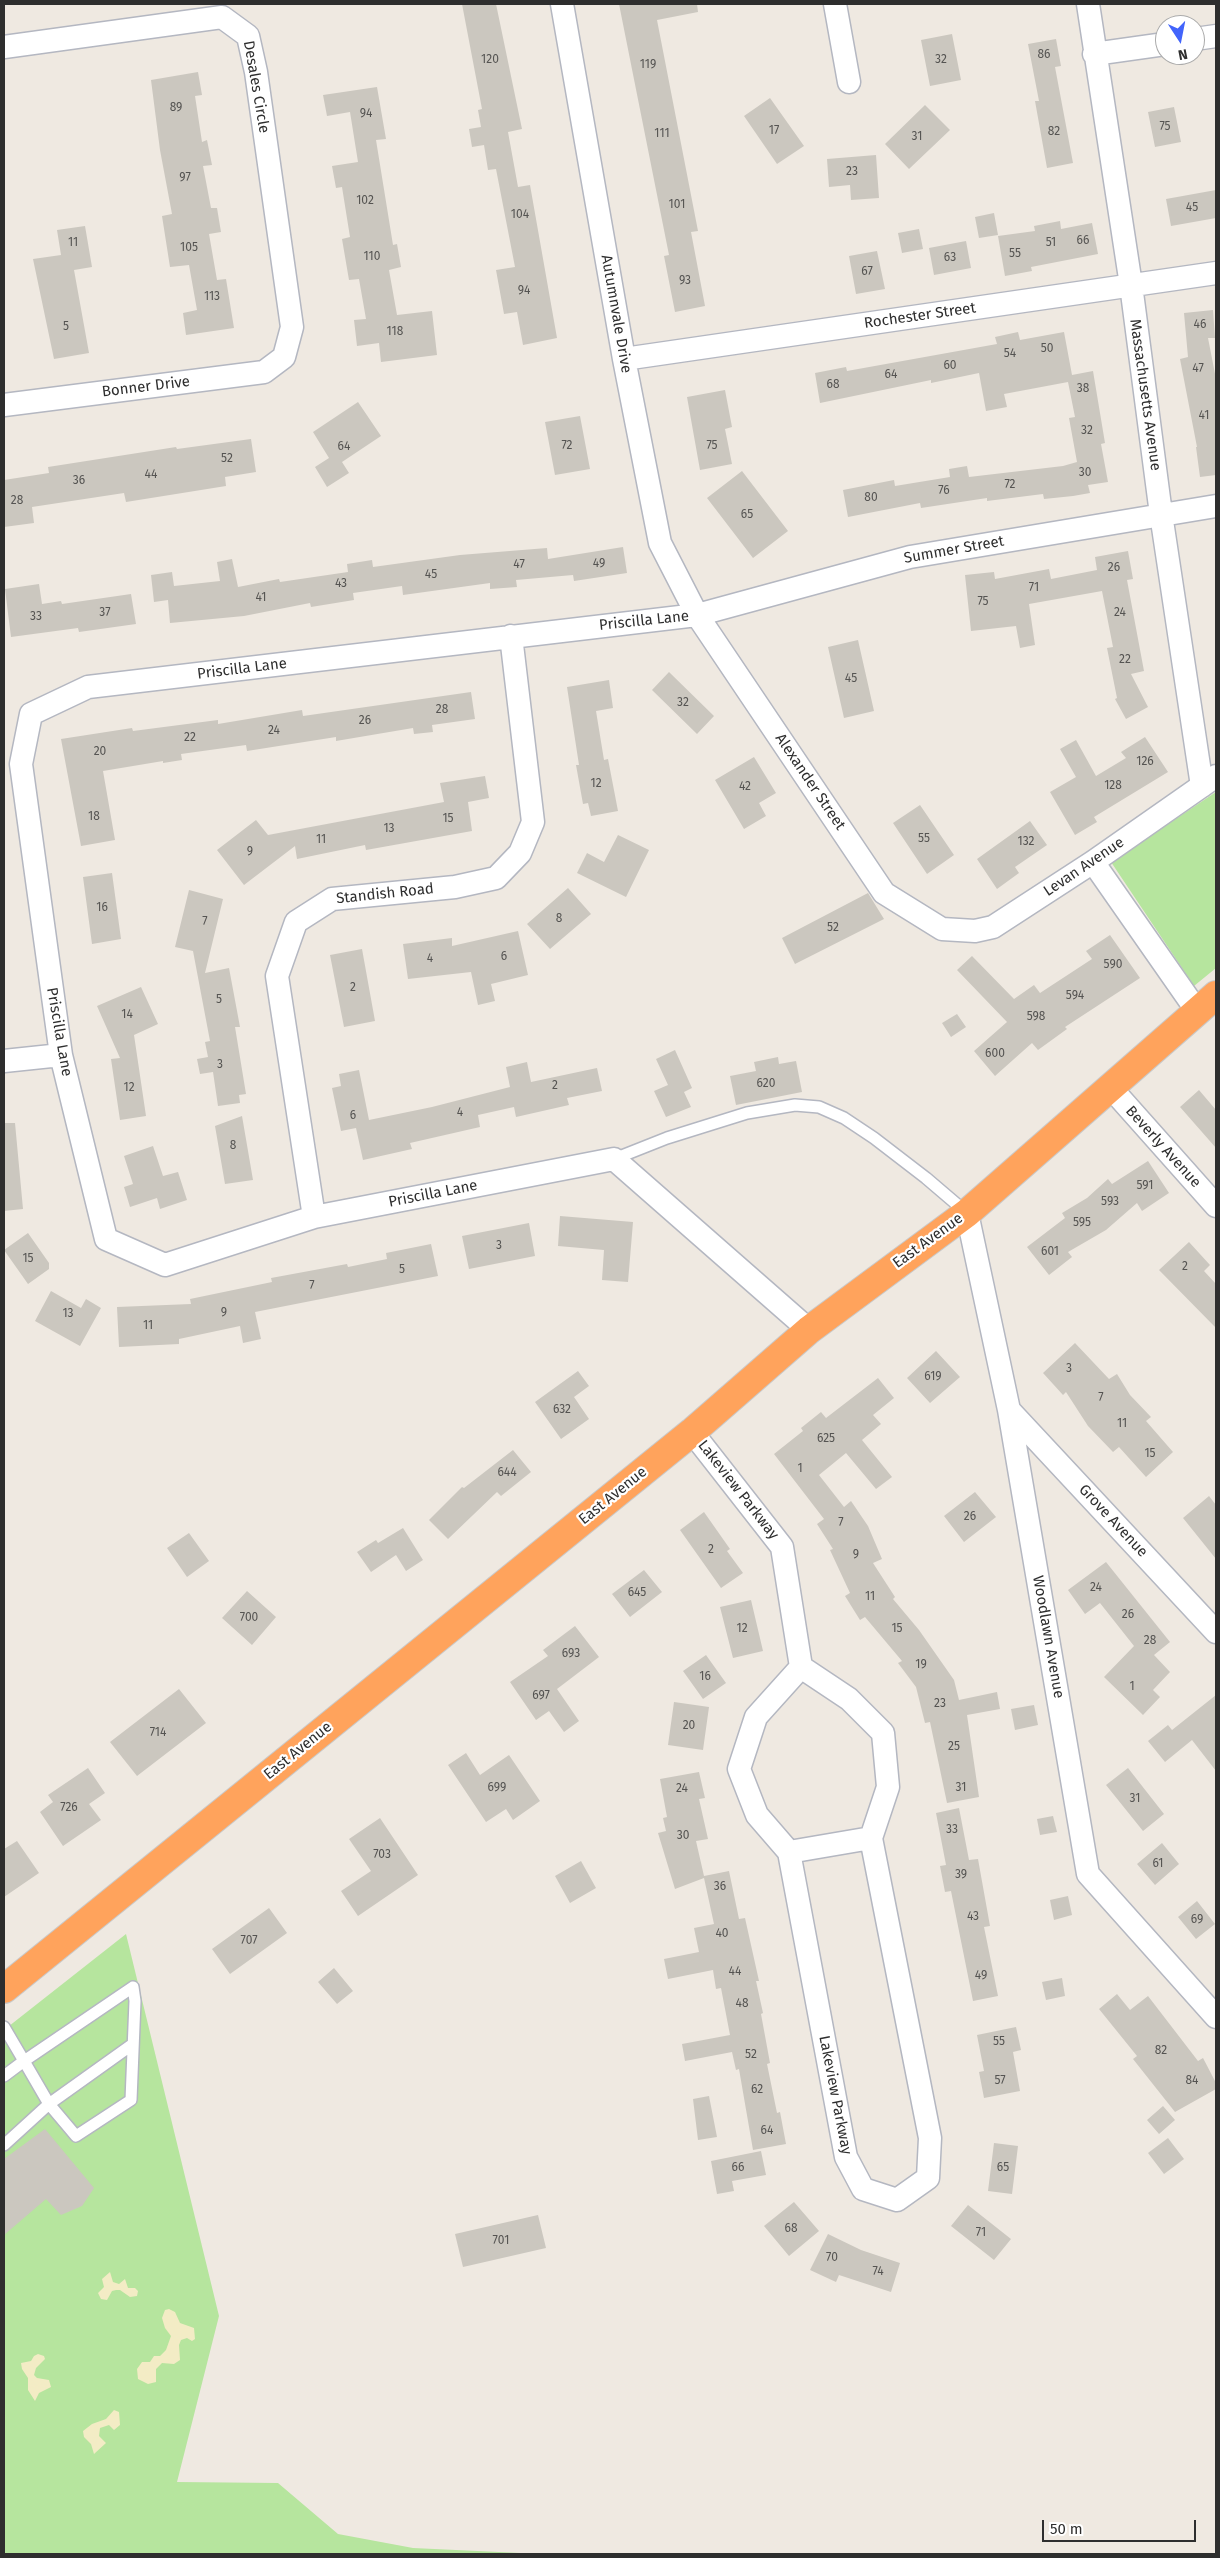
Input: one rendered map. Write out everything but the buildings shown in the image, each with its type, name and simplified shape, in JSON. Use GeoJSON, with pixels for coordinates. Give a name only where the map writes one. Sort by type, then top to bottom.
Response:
{"type":"FeatureCollection","features":[{"type":"Feature","properties":{"kind":"highway","name":"East Avenue"},"geometry":{"type":"LineString","coordinates":[[4,1990],[692,1432],[809,1330],[967,1213],[1207,1003]]}},
{"type":"Feature","properties":{"kind":"street","name":"Autumnvale Drive"},"geometry":{"type":"LineString","coordinates":[[562,4],[624,360],[660,543],[697,615]]}},
{"type":"Feature","properties":{"kind":"street"},"geometry":{"type":"LineString","coordinates":[[835,4],[849,82]]}},
{"type":"Feature","properties":{"kind":"street","name":"Massachusetts Avenue"},"geometry":{"type":"LineString","coordinates":[[1088,4],[1094,54],[1131,286],[1161,514],[1209,781]]}},
{"type":"Feature","properties":{"kind":"street","name":"Desales Circle"},"geometry":{"type":"LineString","coordinates":[[4,47],[222,17],[248,36],[256,72],[292,328],[284,357]]}},
{"type":"Feature","properties":{"kind":"street"},"geometry":{"type":"LineString","coordinates":[[1094,54],[1155,45]]}},
{"type":"Feature","properties":{"kind":"street","name":"Rochester Street"},"geometry":{"type":"LineString","coordinates":[[624,360],[1216,273]]}},
{"type":"Feature","properties":{"kind":"street","name":"Bonner Drive"},"geometry":{"type":"LineString","coordinates":[[4,405],[264,372],[284,357]]}},
{"type":"Feature","properties":{"kind":"street","name":"Summer Street"},"geometry":{"type":"LineString","coordinates":[[697,615],[910,557],[1216,506]]}},
{"type":"Feature","properties":{"kind":"street","name":"Priscilla Lane"},"geometry":{"type":"LineString","coordinates":[[614,1159],[314,1217],[166,1265],[106,1239],[61,1055],[21,764],[30,714],[88,687],[697,615]]}},
{"type":"Feature","properties":{"kind":"street","name":"Alexander Street"},"geometry":{"type":"LineString","coordinates":[[697,615],[884,893],[942,929]]}},
{"type":"Feature","properties":{"kind":"street","name":"Standish Road"},"geometry":{"type":"LineString","coordinates":[[314,1217],[277,976],[296,922],[332,899],[455,887],[496,878],[520,853],[533,822],[512,636]]}},
{"type":"Feature","properties":{"kind":"street","name":"Levan Avenue"},"geometry":{"type":"LineString","coordinates":[[942,929],[975,931],[993,927],[1093,862],[1209,781]]}},
{"type":"Feature","properties":{"kind":"street"},"geometry":{"type":"LineString","coordinates":[[1093,862],[1207,1003]]}},
{"type":"Feature","properties":{"kind":"street"},"geometry":{"type":"LineString","coordinates":[[4,1061],[61,1055]]}},
{"type":"Feature","properties":{"kind":"street","name":"Beverly Avenue"},"geometry":{"type":"LineString","coordinates":[[1111,1088],[1216,1206]]}},
{"type":"Feature","properties":{"kind":"street"},"geometry":{"type":"LineString","coordinates":[[614,1159],[809,1330]]}},
{"type":"Feature","properties":{"kind":"street","name":"Woodlawn Avenue"},"geometry":{"type":"LineString","coordinates":[[967,1213],[1010,1410],[1088,1874],[1216,2017]]}},
{"type":"Feature","properties":{"kind":"street","name":"Grove Avenue"},"geometry":{"type":"LineString","coordinates":[[1010,1410],[1216,1632]]}},
{"type":"Feature","properties":{"kind":"street","name":"Lakeview Parkway"},"geometry":{"type":"LineString","coordinates":[[692,1432],[782,1547],[801,1667],[849,1699],[882,1734],[888,1786],[871,1838],[930,2138],[928,2178],[897,2200],[863,2189],[846,2158],[789,1852]]}},
{"type":"Feature","properties":{"kind":"street"},"geometry":{"type":"LineString","coordinates":[[801,1667],[756,1717],[739,1769],[757,1815],[789,1852],[871,1838]]}},
{"type":"Feature","properties":{"kind":"lane"},"geometry":{"type":"LineString","coordinates":[[614,1159],[668,1138],[747,1113],[794,1104],[819,1108],[844,1118],[874,1138],[926,1178],[967,1213]]}},
{"type":"Feature","properties":{"kind":"lane"},"geometry":{"type":"LineString","coordinates":[[4,2028],[24,2061],[49,2104],[76,2136],[131,2100],[135,2001],[132,1987],[24,2061],[4,2076]]}},
{"type":"Feature","properties":{"kind":"lane"},"geometry":{"type":"LineString","coordinates":[[4,2145],[49,2104],[133,2044]]}},
{"type":"Feature","properties":{"kind":"green space"},"geometry":{"type":"Polygon","coordinates":[[[1216,792],[1216,968],[1194,986],[1111,862],[1216,792]]]}},
{"type":"Feature","properties":{"kind":"green space"},"geometry":{"type":"Polygon","coordinates":[[[126,1934],[219,2316],[177,2482],[278,2483],[338,2534],[413,2548],[542,2554],[4,2554],[4,2030],[126,1934]]]}},
{"type":"Feature","properties":{"kind":"sand"},"geometry":{"type":"Polygon","coordinates":[[[110,2272],[113,2282],[119,2284],[125,2279],[128,2288],[135,2288],[138,2291],[137,2296],[130,2297],[120,2290],[116,2290],[112,2291],[107,2300],[101,2299],[98,2293],[104,2287],[102,2279],[110,2272]]]}},
{"type":"Feature","properties":{"kind":"sand"},"geometry":{"type":"Polygon","coordinates":[[[169,2309],[175,2312],[180,2323],[194,2328],[195,2339],[192,2341],[187,2338],[181,2340],[179,2345],[180,2360],[174,2364],[162,2363],[156,2369],[156,2382],[148,2384],[138,2379],[137,2369],[142,2362],[150,2362],[154,2356],[160,2356],[166,2350],[171,2336],[165,2328],[162,2318],[165,2310],[169,2309]]]}},
{"type":"Feature","properties":{"kind":"sand"},"geometry":{"type":"Polygon","coordinates":[[[38,2354],[44,2356],[45,2359],[36,2368],[34,2375],[37,2378],[49,2380],[51,2387],[39,2393],[35,2401],[28,2390],[28,2378],[22,2369],[21,2363],[31,2361],[38,2354]]]}},
{"type":"Feature","properties":{"kind":"sand"},"geometry":{"type":"Polygon","coordinates":[[[114,2410],[119,2412],[120,2425],[114,2430],[109,2425],[100,2428],[99,2436],[106,2443],[94,2454],[91,2444],[84,2437],[83,2431],[92,2424],[106,2419],[114,2410]]]}}]}
